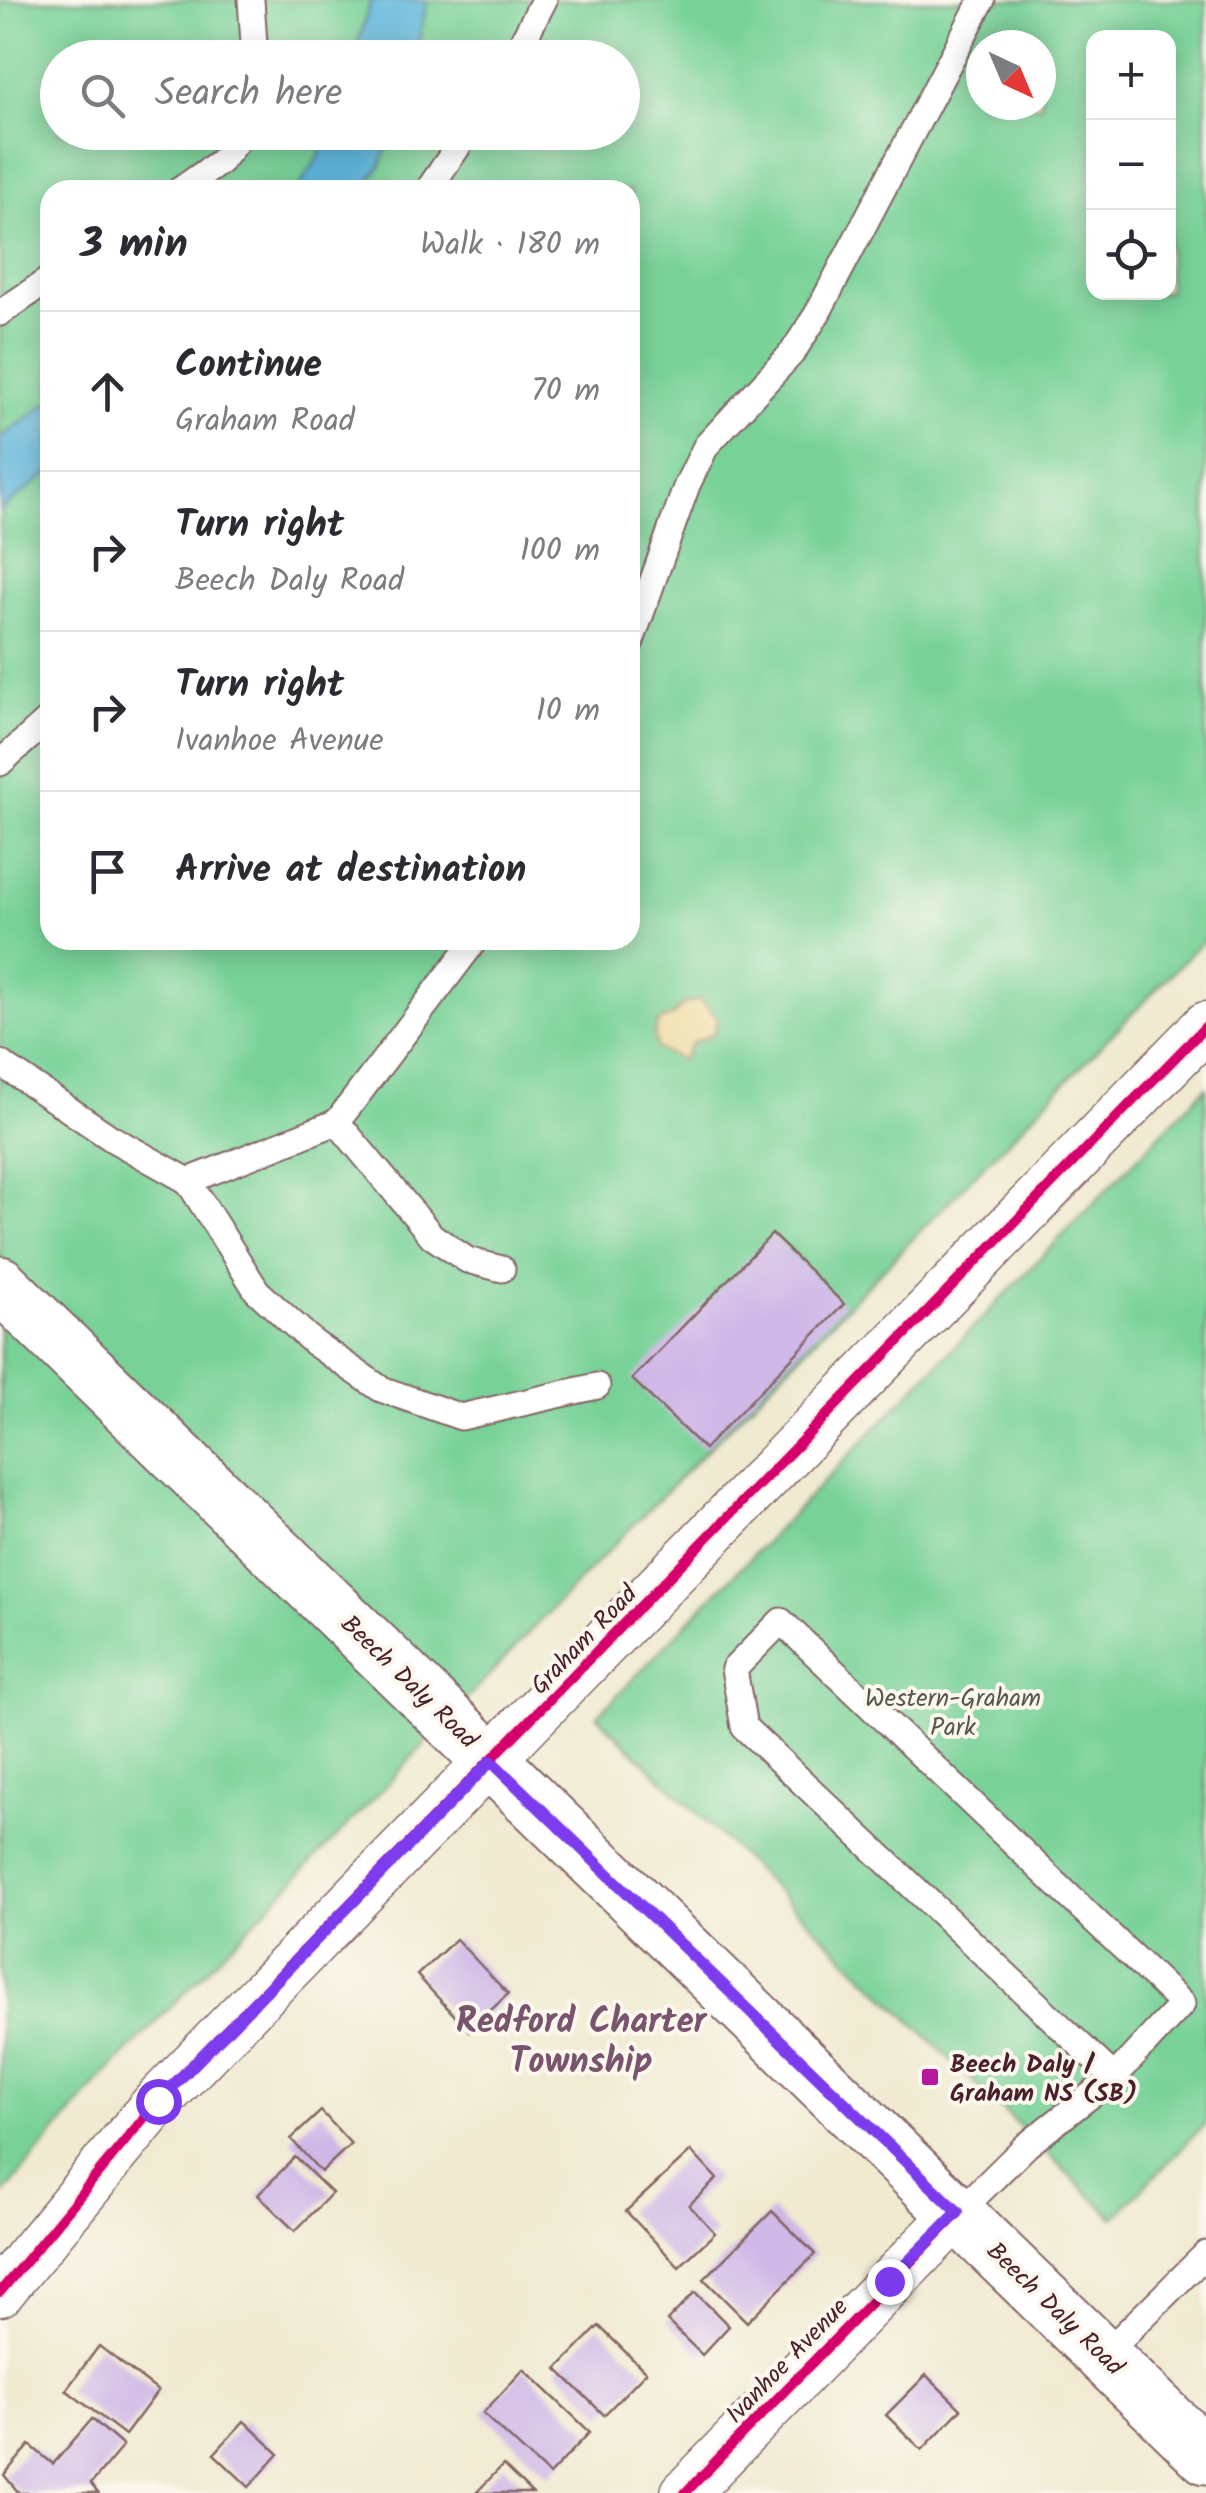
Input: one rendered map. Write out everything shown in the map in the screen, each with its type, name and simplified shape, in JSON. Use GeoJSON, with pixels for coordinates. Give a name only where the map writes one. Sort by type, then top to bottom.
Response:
{"type":"FeatureCollection","features":[{"type":"Feature","properties":{"kind":"main road","name":"Beech Daly Road"},"geometry":{"type":"LineString","coordinates":[[0,1284],[1206,2456]]}},
{"type":"Feature","properties":{"kind":"street","name":"Graham Road"},"geometry":{"type":"LineString","coordinates":[[0,2292],[158,2101],[1206,1026]]}},
{"type":"Feature","properties":{"kind":"street","name":"Ivanhoe Avenue"},"geometry":{"type":"LineString","coordinates":[[686,2493],[958,2212]]}},
{"type":"Feature","properties":{"kind":"lane"},"geometry":{"type":"LineString","coordinates":[[251,0],[254,40]]}},
{"type":"Feature","properties":{"kind":"lane"},"geometry":{"type":"LineString","coordinates":[[523,40],[544,0]]}},
{"type":"Feature","properties":{"kind":"lane"},"geometry":{"type":"LineString","coordinates":[[640,616],[687,485],[706,446],[792,353],[816,316],[982,0]]}},
{"type":"Feature","properties":{"kind":"lane"},"geometry":{"type":"LineString","coordinates":[[194,180],[230,150]]}},
{"type":"Feature","properties":{"kind":"lane"},"geometry":{"type":"LineString","coordinates":[[435,180],[456,150]]}},
{"type":"Feature","properties":{"kind":"lane"},"geometry":{"type":"LineString","coordinates":[[0,313],[40,286]]}},
{"type":"Feature","properties":{"kind":"lane"},"geometry":{"type":"LineString","coordinates":[[0,764],[40,727]]}},
{"type":"Feature","properties":{"kind":"lane"},"geometry":{"type":"LineString","coordinates":[[188,1181],[336,1122],[467,950]]}},
{"type":"Feature","properties":{"kind":"lane"},"geometry":{"type":"LineString","coordinates":[[0,1062],[111,1138],[188,1181],[257,1291],[314,1343],[381,1389],[461,1416],[596,1386]]}},
{"type":"Feature","properties":{"kind":"lane"},"geometry":{"type":"LineString","coordinates":[[336,1122],[432,1236],[467,1260],[502,1269]]}},
{"type":"Feature","properties":{"kind":"lane"},"geometry":{"type":"LineString","coordinates":[[958,2212],[1027,2145],[1114,2077],[1182,2004],[780,1621],[734,1670],[744,1727],[1114,2077]]}},
{"type":"Feature","properties":{"kind":"lane"},"geometry":{"type":"LineString","coordinates":[[1104,2355],[1206,2254]]}},
{"type":"Feature","properties":{"kind":"green space"},"geometry":{"type":"Polygon","coordinates":[[[0,0],[1206,0],[1206,938],[531,1630],[380,1792],[100,2080],[0,2198],[0,0]]]}},
{"type":"Feature","properties":{"kind":"green space","name":"Western-Graham Park"},"geometry":{"type":"Polygon","coordinates":[[[1206,1087],[1206,2123],[1114,2218],[597,1716],[1206,1087]]]}},
{"type":"Feature","properties":{"kind":"sand"},"geometry":{"type":"Polygon","coordinates":[[[700,1000],[718,1018],[713,1034],[692,1043],[682,1060],[657,1049],[654,1034],[658,1022],[673,1016],[682,1005],[700,1000]]]}},
{"type":"Feature","properties":{"kind":"water"},"geometry":{"type":"Polygon","coordinates":[[[371,0],[427,0],[419,40],[359,40],[371,0]]]}},
{"type":"Feature","properties":{"kind":"water"},"geometry":{"type":"Polygon","coordinates":[[[322,150],[386,150],[370,180],[304,180],[322,150]]]}},
{"type":"Feature","properties":{"kind":"water"},"geometry":{"type":"Polygon","coordinates":[[[40,408],[40,480],[0,511],[0,438],[40,408]]]}},
{"type":"Feature","properties":{"kind":"building"},"geometry":{"type":"Polygon","coordinates":[[[772,1234],[844,1304],[704,1449],[632,1379],[772,1234]]]}},
{"type":"Feature","properties":{"kind":"building"},"geometry":{"type":"Polygon","coordinates":[[[456,1939],[508,1994],[469,2031],[417,1975],[456,1939]]]}},
{"type":"Feature","properties":{"kind":"building"},"geometry":{"type":"Polygon","coordinates":[[[321,2111],[351,2144],[321,2172],[291,2139],[321,2111]]]}},
{"type":"Feature","properties":{"kind":"building"},"geometry":{"type":"Polygon","coordinates":[[[691,2151],[717,2179],[689,2205],[715,2233],[679,2267],[626,2211],[691,2151]]]}},
{"type":"Feature","properties":{"kind":"building"},"geometry":{"type":"Polygon","coordinates":[[[295,2157],[332,2193],[295,2231],[258,2195],[295,2157]]]}},
{"type":"Feature","properties":{"kind":"building"},"geometry":{"type":"Polygon","coordinates":[[[772,2211],[815,2254],[747,2322],[704,2279],[772,2211]]]}},
{"type":"Feature","properties":{"kind":"building"},"geometry":{"type":"Polygon","coordinates":[[[695,2292],[729,2326],[702,2355],[667,2321],[695,2292]]]}},
{"type":"Feature","properties":{"kind":"building"},"geometry":{"type":"Polygon","coordinates":[[[599,2326],[646,2372],[604,2415],[557,2369],[599,2326]]]}},
{"type":"Feature","properties":{"kind":"building"},"geometry":{"type":"Polygon","coordinates":[[[99,2346],[158,2391],[125,2435],[66,2390],[99,2346]]]}},
{"type":"Feature","properties":{"kind":"building"},"geometry":{"type":"Polygon","coordinates":[[[524,2369],[590,2432],[549,2475],[483,2413],[524,2369]]]}},
{"type":"Feature","properties":{"kind":"building"},"geometry":{"type":"Polygon","coordinates":[[[926,2375],[961,2409],[922,2450],[886,2415],[926,2375]]]}},
{"type":"Feature","properties":{"kind":"building"},"geometry":{"type":"Polygon","coordinates":[[[92,2419],[123,2446],[91,2484],[98,2493],[19,2493],[4,2475],[30,2445],[53,2464],[92,2419]]]}},
{"type":"Feature","properties":{"kind":"building"},"geometry":{"type":"Polygon","coordinates":[[[244,2421],[279,2454],[249,2487],[214,2454],[244,2421]]]}},
{"type":"Feature","properties":{"kind":"building"},"geometry":{"type":"Polygon","coordinates":[[[503,2465],[532,2493],[476,2493],[503,2465]]]}},
{"type":"Feature","properties":{"kind":"cycle path"},"geometry":{"type":"LineString","coordinates":[[0,2292],[158,2101],[1206,1026]]}},
{"type":"Feature","properties":{"kind":"cycle path"},"geometry":{"type":"LineString","coordinates":[[685,2493],[958,2213]]}},
{"type":"Feature","properties":{"kind":"place","name":"Beech Daly / Graham NS (SB)"},"geometry":{"type":"Point","coordinates":[930,2077]}},
{"type":"Feature","properties":{"kind":"district","name":"Redford Charter Township"},"geometry":{"type":"Point","coordinates":[581,2040]}},
{"type":"Feature","properties":{"kind":"route"},"geometry":{"type":"LineString","coordinates":[[158,2101],[491,1761],[958,2212],[889,2281]]}}]}
